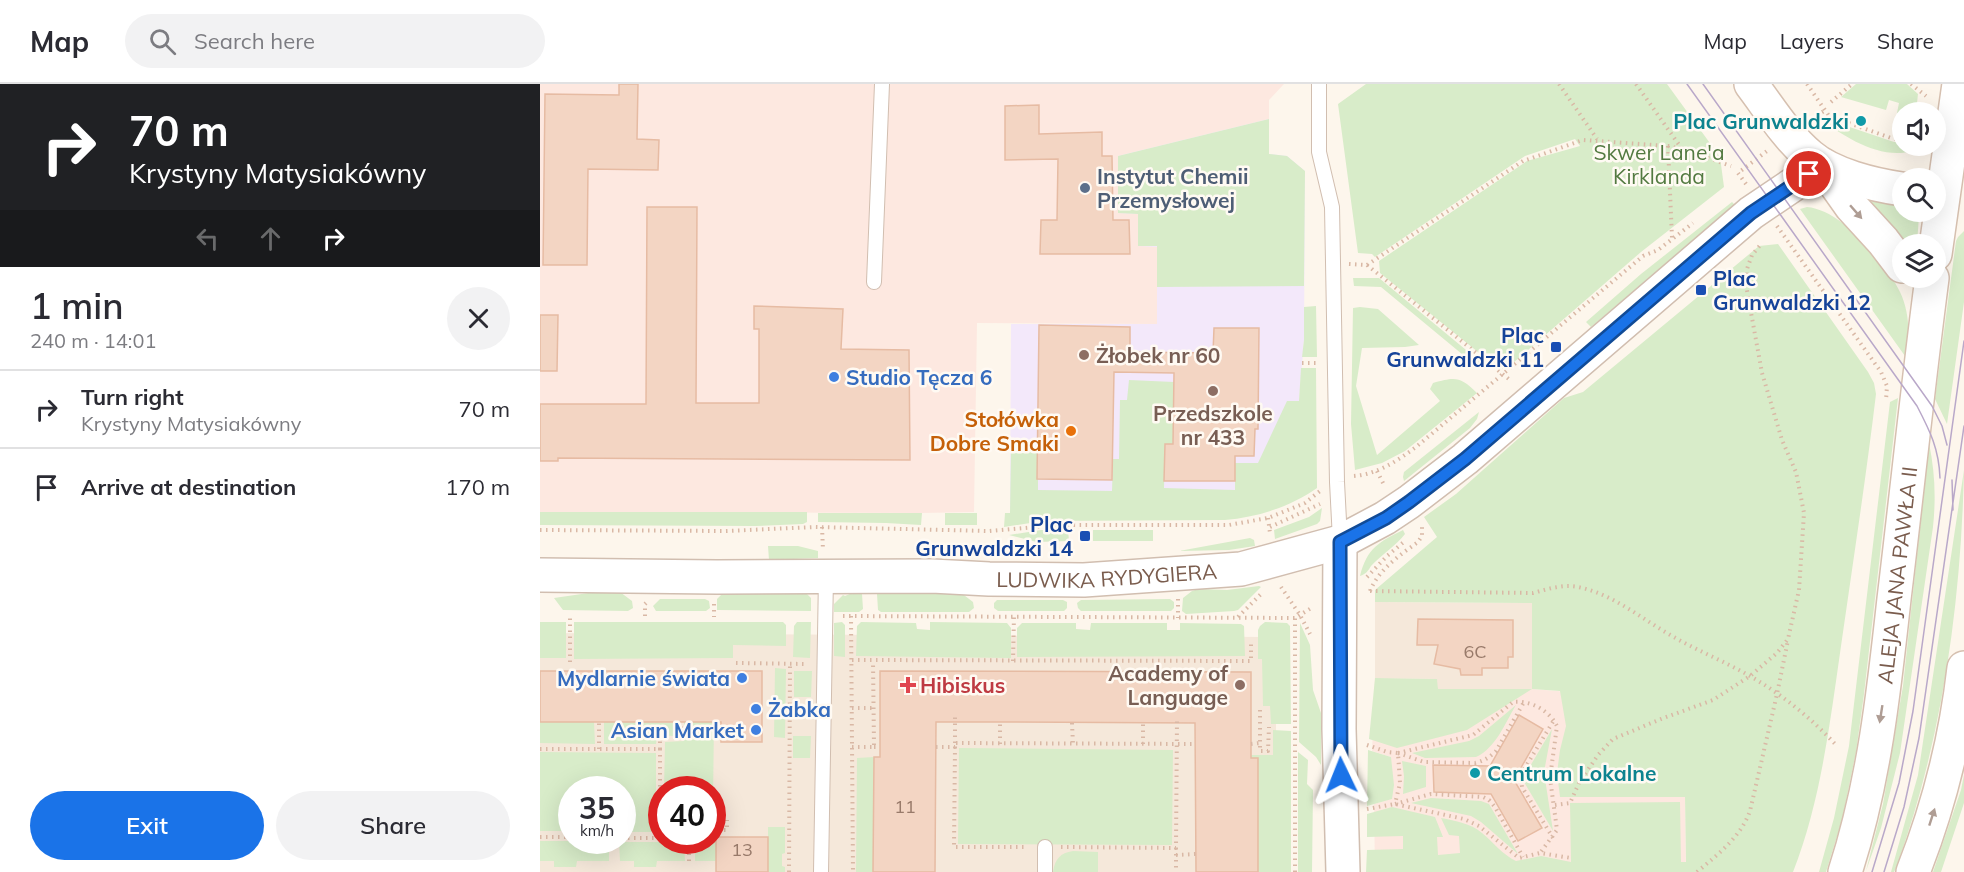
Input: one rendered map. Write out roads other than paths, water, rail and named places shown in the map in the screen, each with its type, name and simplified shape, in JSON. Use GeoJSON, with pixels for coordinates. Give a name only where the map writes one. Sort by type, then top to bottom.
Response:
{"type":"FeatureCollection","features":[{"type":"Feature","properties":{"kind":"street"},"geometry":{"type":"LineString","coordinates":[[1751,84],[1789,136],[1811,158],[1822,165],[1871,183],[1892,187]]}},
{"type":"Feature","properties":{"kind":"street"},"geometry":{"type":"LineString","coordinates":[[1939,234],[1947,194],[1959,84]]}},
{"type":"Feature","properties":{"kind":"street","name":"LUDWIKA RYDYGIERA"},"geometry":{"type":"LineString","coordinates":[[540,575],[932,576],[1084,580],[1241,569],[1340,542],[1386,518],[1465,459],[1751,213],[1822,165]]}},
{"type":"Feature","properties":{"kind":"street"},"geometry":{"type":"LineString","coordinates":[[1822,165],[1851,206],[1892,253]]}},
{"type":"Feature","properties":{"kind":"street"},"geometry":{"type":"LineString","coordinates":[[1914,288],[1922,305],[1925,334]]}},
{"type":"Feature","properties":{"kind":"street","name":"ALEJA JANA PAWŁA II"},"geometry":{"type":"LineString","coordinates":[[1845,872],[1859,830],[1870,782],[1881,710],[1931,288]]}},
{"type":"Feature","properties":{"kind":"street"},"geometry":{"type":"LineString","coordinates":[[1340,542],[1348,599],[1340,729],[1343,872]]}},
{"type":"Feature","properties":{"kind":"street"},"geometry":{"type":"LineString","coordinates":[[1912,872],[1943,783],[1964,668]]}},
{"type":"Feature","properties":{"kind":"lane"},"geometry":{"type":"LineString","coordinates":[[874,282],[882,84]]}},
{"type":"Feature","properties":{"kind":"lane"},"geometry":{"type":"LineString","coordinates":[[1319,84],[1318,152],[1332,207],[1336,471],[1340,542]]}},
{"type":"Feature","properties":{"kind":"lane"},"geometry":{"type":"LineString","coordinates":[[821,872],[826,576]]}},
{"type":"Feature","properties":{"kind":"lane"},"geometry":{"type":"LineString","coordinates":[[1045,847],[1045,872]]}},
{"type":"Feature","properties":{"kind":"tram line"},"geometry":{"type":"LineString","coordinates":[[1687,84],[1917,406],[1933,440],[1940,478]]}},
{"type":"Feature","properties":{"kind":"tram line"},"geometry":{"type":"LineString","coordinates":[[1703,84],[1932,406],[1942,426],[1947,445]]}},
{"type":"Feature","properties":{"kind":"tram line"},"geometry":{"type":"LineString","coordinates":[[1872,872],[1899,783],[1913,711],[1964,341]]}},
{"type":"Feature","properties":{"kind":"tram line"},"geometry":{"type":"LineString","coordinates":[[1884,872],[1904,807],[1919,738],[1964,426]]}},
{"type":"Feature","properties":{"kind":"tram line"},"geometry":{"type":"LineString","coordinates":[[1952,480],[1953,510]]}},
{"type":"Feature","properties":{"kind":"place","name":"Plac Grunwaldzki"},"geometry":{"type":"Point","coordinates":[1861,121]}},
{"type":"Feature","properties":{"kind":"place","name":"Instytut Chemii Przemysłowej"},"geometry":{"type":"Point","coordinates":[1085,188]}},
{"type":"Feature","properties":{"kind":"place","name":"Plac Grunwaldzki 12"},"geometry":{"type":"Point","coordinates":[1701,290]}},
{"type":"Feature","properties":{"kind":"place","name":"Plac Grunwaldzki 11"},"geometry":{"type":"Point","coordinates":[1556,347]}},
{"type":"Feature","properties":{"kind":"place","name":"Żłobek nr 60"},"geometry":{"type":"Point","coordinates":[1084,355]}},
{"type":"Feature","properties":{"kind":"place","name":"Studio Tęcza 6"},"geometry":{"type":"Point","coordinates":[834,377]}},
{"type":"Feature","properties":{"kind":"place","name":"Przedszkole nr 433"},"geometry":{"type":"Point","coordinates":[1213,391]}},
{"type":"Feature","properties":{"kind":"place","name":"Stołówka Dobre Smaki"},"geometry":{"type":"Point","coordinates":[1071,431]}},
{"type":"Feature","properties":{"kind":"place","name":"Plac Grunwaldzki 14"},"geometry":{"type":"Point","coordinates":[1085,536]}},
{"type":"Feature","properties":{"kind":"place","name":"Mydlarnie świata"},"geometry":{"type":"Point","coordinates":[742,678]}},
{"type":"Feature","properties":{"kind":"place","name":"Hibiskus"},"geometry":{"type":"Point","coordinates":[908,685]}},
{"type":"Feature","properties":{"kind":"place","name":"Academy of Language"},"geometry":{"type":"Point","coordinates":[1240,685]}},
{"type":"Feature","properties":{"kind":"place","name":"Żabka"},"geometry":{"type":"Point","coordinates":[756,709]}},
{"type":"Feature","properties":{"kind":"place","name":"Asian Market"},"geometry":{"type":"Point","coordinates":[756,730]}},
{"type":"Feature","properties":{"kind":"place","name":"Centrum Lokalne"},"geometry":{"type":"Point","coordinates":[1475,773]}},
{"type":"Feature","properties":{"kind":"park label","name":"Skwer Lane'a Kirklanda"},"geometry":{"type":"Point","coordinates":[1659,164]}}]}
